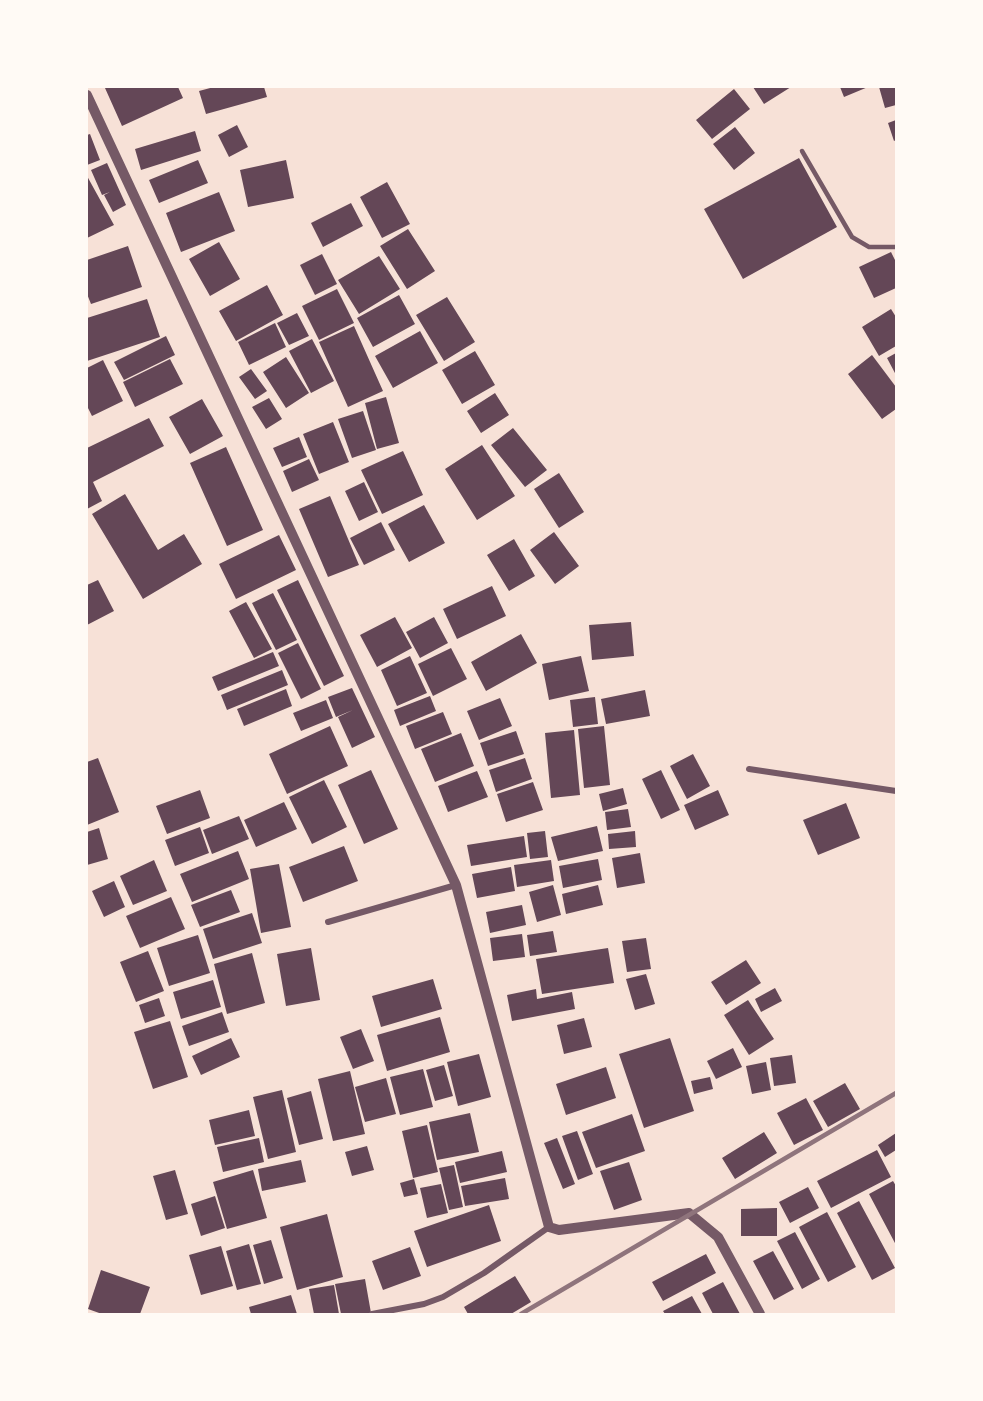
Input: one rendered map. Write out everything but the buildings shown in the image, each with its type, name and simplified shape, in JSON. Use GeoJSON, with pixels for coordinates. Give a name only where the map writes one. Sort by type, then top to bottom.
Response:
{"type":"FeatureCollection","features":[{"type":"Feature","properties":{"kind":"street"},"geometry":{"type":"LineString","coordinates":[[87,94],[128,188],[214,364],[456,885],[549,1227]]}},
{"type":"Feature","properties":{"kind":"street"},"geometry":{"type":"LineString","coordinates":[[749,769],[896,791]]}},
{"type":"Feature","properties":{"kind":"street"},"geometry":{"type":"LineString","coordinates":[[328,922],[456,885]]}},
{"type":"Feature","properties":{"kind":"street"},"geometry":{"type":"LineString","coordinates":[[549,1227],[559,1230],[689,1213],[718,1237],[760,1314]]}},
{"type":"Feature","properties":{"kind":"street"},"geometry":{"type":"LineString","coordinates":[[372,1314],[424,1304],[443,1297],[484,1273],[549,1227]]}},
{"type":"Feature","properties":{"kind":"lane"},"geometry":{"type":"LineString","coordinates":[[802,151],[852,237],[869,247],[896,247]]}},
{"type":"Feature","properties":{"kind":"railway"},"geometry":{"type":"LineString","coordinates":[[521,1314],[896,1093]]}}]}
